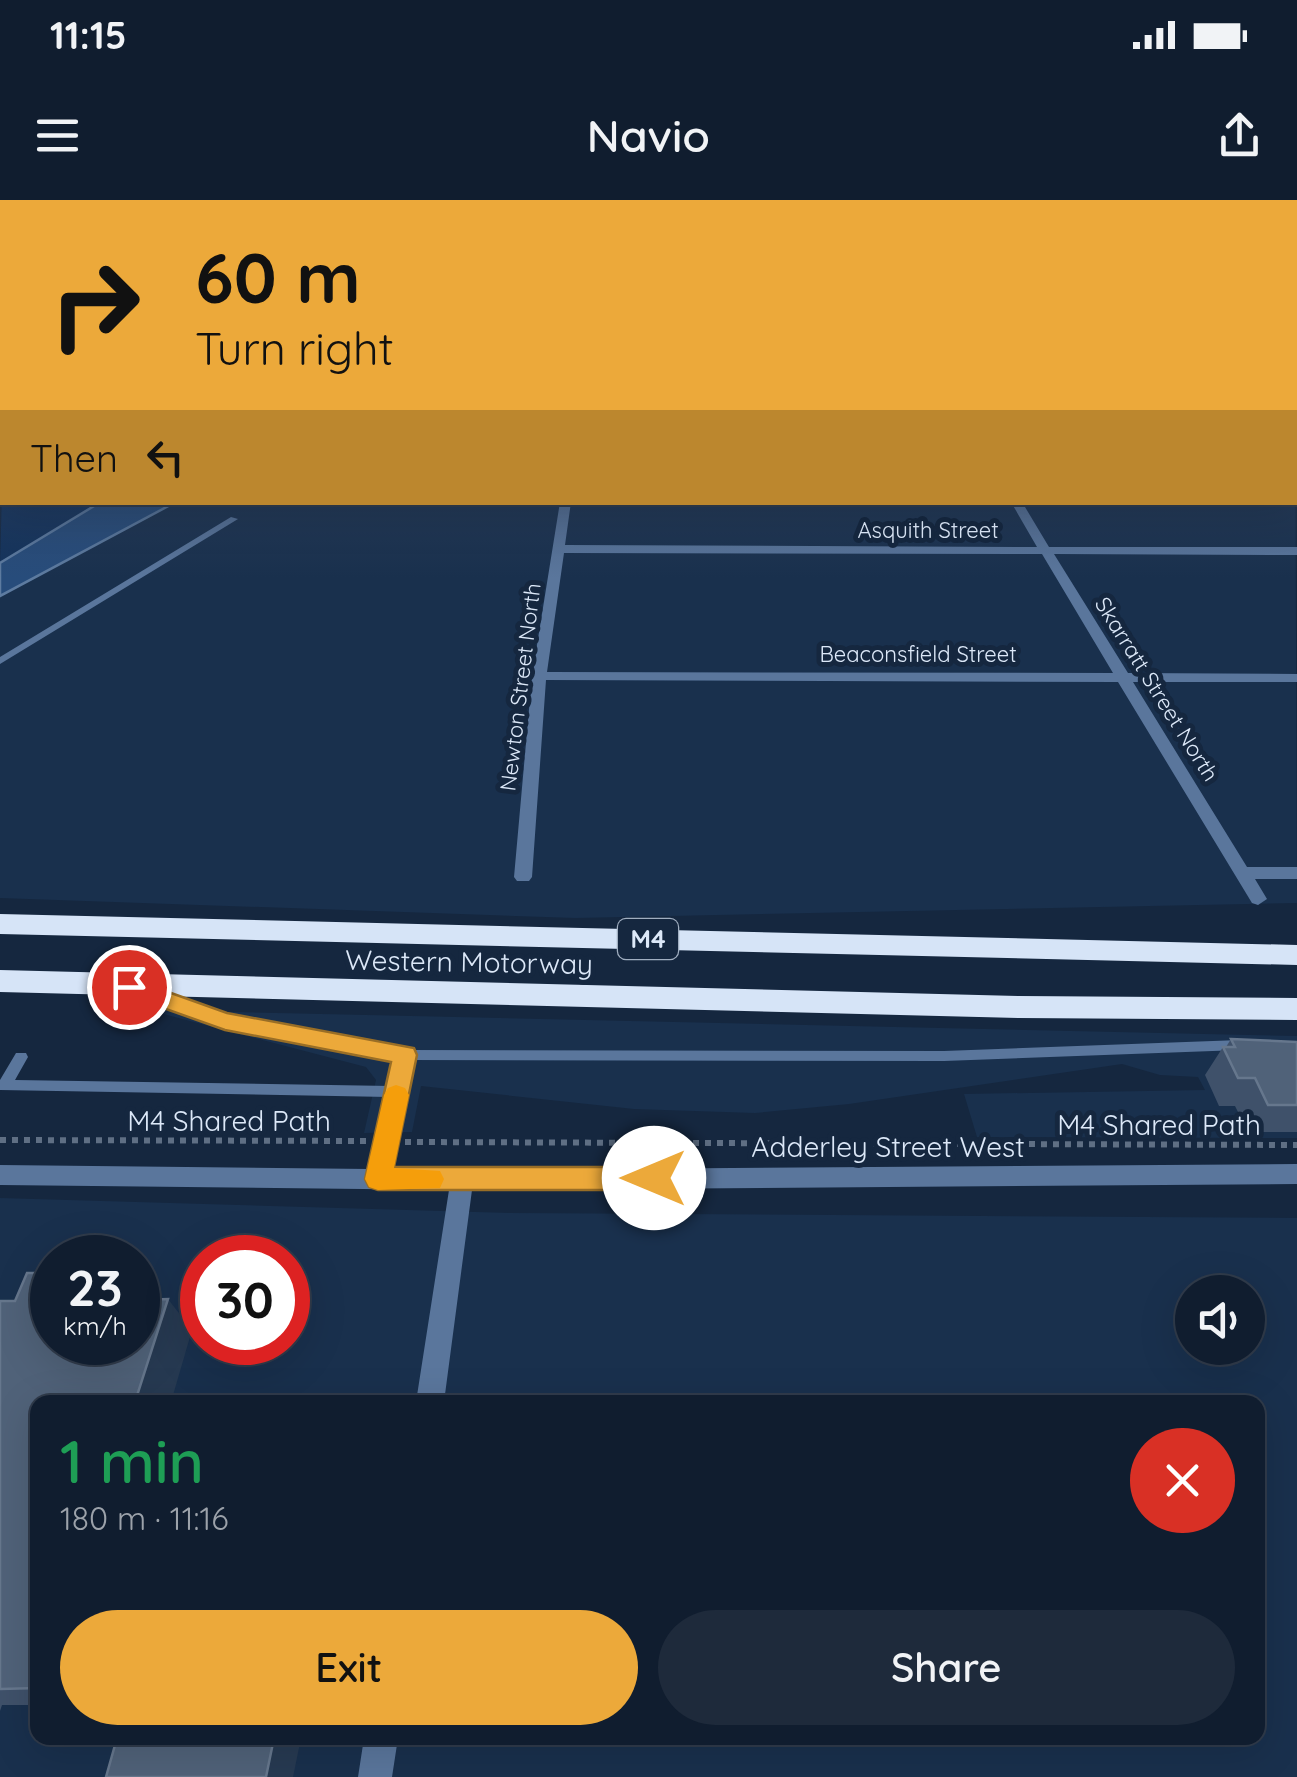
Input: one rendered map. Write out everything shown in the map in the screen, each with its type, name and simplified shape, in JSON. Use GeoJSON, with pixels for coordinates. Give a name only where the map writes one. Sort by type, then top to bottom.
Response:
{"type":"FeatureCollection","features":[{"type":"Feature","properties":{"kind":"highway","name":"Western Motorway"},"geometry":{"type":"LineString","coordinates":[[0,924],[1297,955]]}},
{"type":"Feature","properties":{"kind":"highway","name":"Western Motorway"},"geometry":{"type":"LineString","coordinates":[[0,980],[129,987],[1297,1010]]}},
{"type":"Feature","properties":{"kind":"street","name":"Newton Street North"},"geometry":{"type":"LineString","coordinates":[[523,878],[539,676],[566,505]]}},
{"type":"Feature","properties":{"kind":"street","name":"Skarratt Street North"},"geometry":{"type":"LineString","coordinates":[[1018,505],[1258,899]]}},
{"type":"Feature","properties":{"kind":"street","name":"Asquith Street"},"geometry":{"type":"LineString","coordinates":[[559,549],[1297,551]]}},
{"type":"Feature","properties":{"kind":"street","name":"Beaconsfield Street"},"geometry":{"type":"LineString","coordinates":[[539,676],[1297,678]]}},
{"type":"Feature","properties":{"kind":"street"},"geometry":{"type":"LineString","coordinates":[[1244,874],[1297,873]]}},
{"type":"Feature","properties":{"kind":"street","name":"Adderley Street West"},"geometry":{"type":"LineString","coordinates":[[0,1175],[462,1180],[1297,1174]]}},
{"type":"Feature","properties":{"kind":"street"},"geometry":{"type":"LineString","coordinates":[[431,1395],[462,1180]]}},
{"type":"Feature","properties":{"kind":"street"},"geometry":{"type":"LineString","coordinates":[[376,1777],[380,1745]]}},
{"type":"Feature","properties":{"kind":"lane"},"geometry":{"type":"LineString","coordinates":[[0,660],[234,520]]}},
{"type":"Feature","properties":{"kind":"lane"},"geometry":{"type":"LineString","coordinates":[[129,987],[225,1021],[405,1055],[944,1056],[1251,1046]]}},
{"type":"Feature","properties":{"kind":"lane"},"geometry":{"type":"LineString","coordinates":[[378,1179],[405,1055]]}},
{"type":"Feature","properties":{"kind":"lane"},"geometry":{"type":"LineString","coordinates":[[3,1085],[21,1057]]}},
{"type":"Feature","properties":{"kind":"lane"},"geometry":{"type":"LineString","coordinates":[[3,1085],[397,1092]]}},
{"type":"Feature","properties":{"kind":"path","name":"M4 Shared Path"},"geometry":{"type":"LineString","coordinates":[[0,1140],[1297,1145]]}},
{"type":"Feature","properties":{"kind":"shaded area"},"geometry":{"type":"Polygon","coordinates":[[[2,505],[96,505],[0,563],[2,505]]]}},
{"type":"Feature","properties":{"kind":"shaded area"},"geometry":{"type":"Polygon","coordinates":[[[96,505],[170,505],[0,596],[0,563],[96,505]]]}},
{"type":"Feature","properties":{"kind":"shaded area"},"geometry":{"type":"Polygon","coordinates":[[[170,505],[1296,505],[1297,903],[575,918],[0,898],[0,596],[170,505]]]}},
{"type":"Feature","properties":{"kind":"shaded area"},"geometry":{"type":"Polygon","coordinates":[[[148,1010],[1297,1036],[1297,1138],[977,1137],[964,1094],[1205,1090],[1198,1077],[1160,1075],[1122,1064],[849,1104],[755,1113],[634,1109],[421,1086],[412,1132],[364,1133],[376,1080],[366,1067],[148,1010]]]}},
{"type":"Feature","properties":{"kind":"shaded area"},"geometry":{"type":"Polygon","coordinates":[[[0,1198],[512,1213],[1297,1218],[1297,1777],[0,1777],[0,1198]]]}},
{"type":"Feature","properties":{"kind":"building"},"geometry":{"type":"Polygon","coordinates":[[[1231,1039],[1297,1042],[1297,1105],[1268,1105],[1255,1078],[1238,1078],[1223,1047],[1235,1047],[1231,1039]]]}},
{"type":"Feature","properties":{"kind":"building"},"geometry":{"type":"Polygon","coordinates":[[[30,1273],[30,1365],[147,1365],[137,1395],[30,1395],[30,1688],[0,1689],[0,1301],[15,1301],[30,1273]]]}},
{"type":"Feature","properties":{"kind":"building"},"geometry":{"type":"Polygon","coordinates":[[[160,1299],[168,1299],[160,1324],[160,1299]]]}},
{"type":"Feature","properties":{"kind":"building"},"geometry":{"type":"Polygon","coordinates":[[[115,1745],[273,1745],[266,1777],[106,1777],[115,1745]]]}},
{"type":"Feature","properties":{"kind":"slow traffic"},"geometry":{"type":"LineString","coordinates":[[396,1095],[378,1179],[430,1179]]}},
{"type":"Feature","properties":{"kind":"route"},"geometry":{"type":"LineString","coordinates":[[129,987],[225,1021],[405,1055],[378,1179],[654,1178]]}}]}
